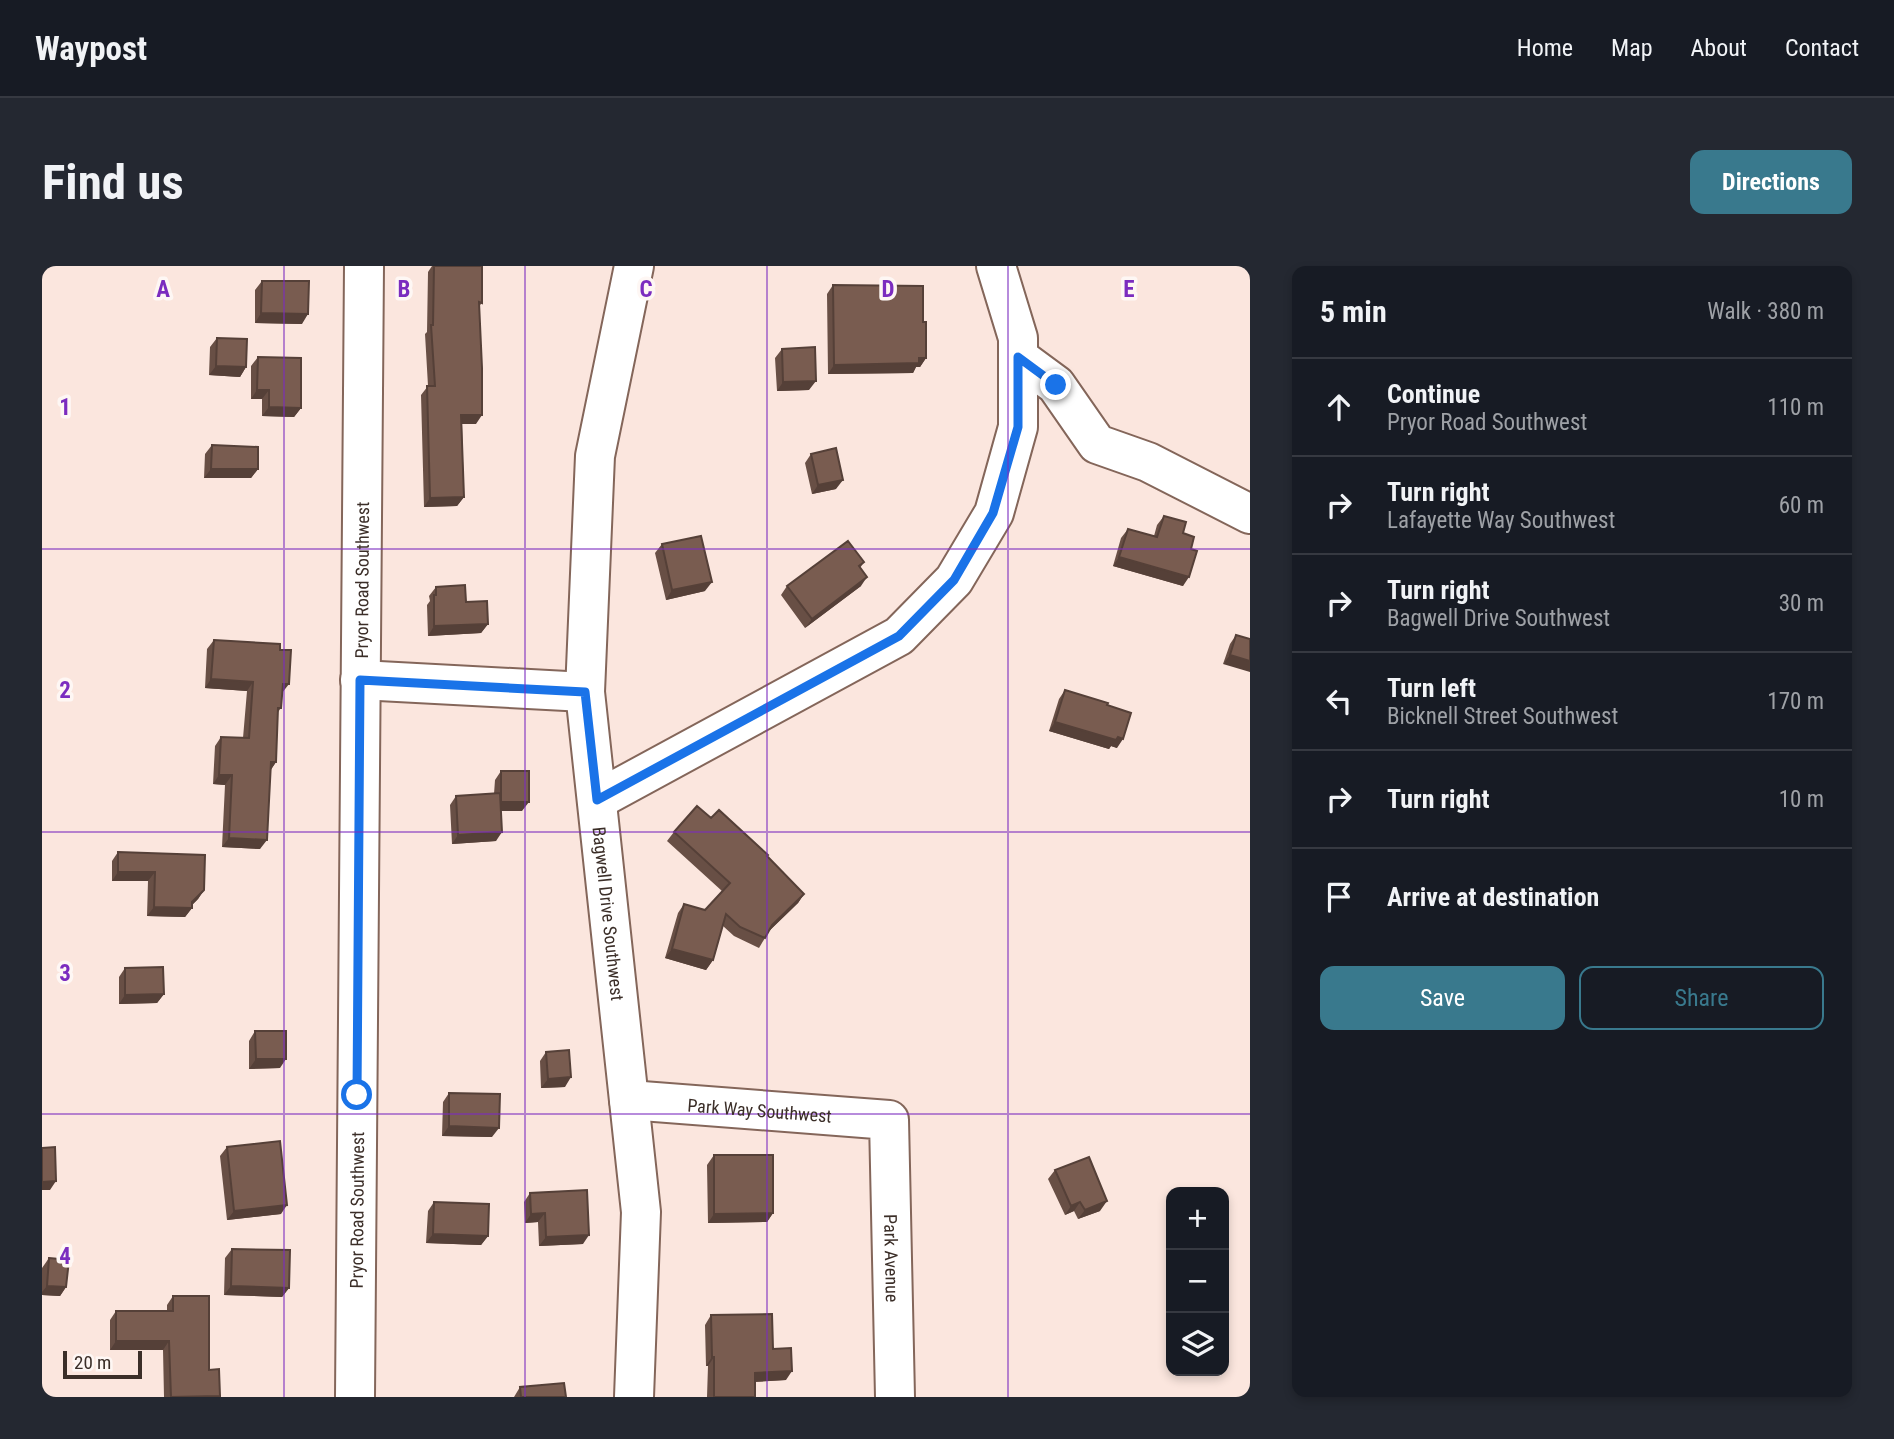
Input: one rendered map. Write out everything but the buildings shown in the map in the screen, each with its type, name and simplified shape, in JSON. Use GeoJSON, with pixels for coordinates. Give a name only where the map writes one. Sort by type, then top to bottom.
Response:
{"type":"FeatureCollection","features":[{"type":"Feature","properties":{"kind":"street","name":"Pryor Road Southwest"},"geometry":{"type":"LineString","coordinates":[[355,1397],[364,266]]}},
{"type":"Feature","properties":{"kind":"street","name":"Bagwell Drive Southwest"},"geometry":{"type":"LineString","coordinates":[[634,266],[595,456],[585,692],[642,1212],[634,1397]]}},
{"type":"Feature","properties":{"kind":"street"},"geometry":{"type":"LineString","coordinates":[[597,800],[899,636],[954,580],[993,513],[1018,427],[1018,338],[996,266]]}},
{"type":"Feature","properties":{"kind":"street"},"geometry":{"type":"LineString","coordinates":[[1018,357],[1056,385],[1097,444],[1148,462],[1250,514]]}},
{"type":"Feature","properties":{"kind":"street"},"geometry":{"type":"LineString","coordinates":[[360,680],[585,692]]}},
{"type":"Feature","properties":{"kind":"street","name":"Park Way Southwest"},"geometry":{"type":"LineString","coordinates":[[629,1100],[890,1120]]}},
{"type":"Feature","properties":{"kind":"street","name":"Park Avenue"},"geometry":{"type":"LineString","coordinates":[[890,1120],[895,1397]]}},
{"type":"Feature","properties":{"kind":"route"},"geometry":{"type":"LineString","coordinates":[[357,1095],[360,680],[585,692],[597,800],[899,636],[954,580],[993,513],[1018,427],[1018,357],[1056,385]]}}]}
